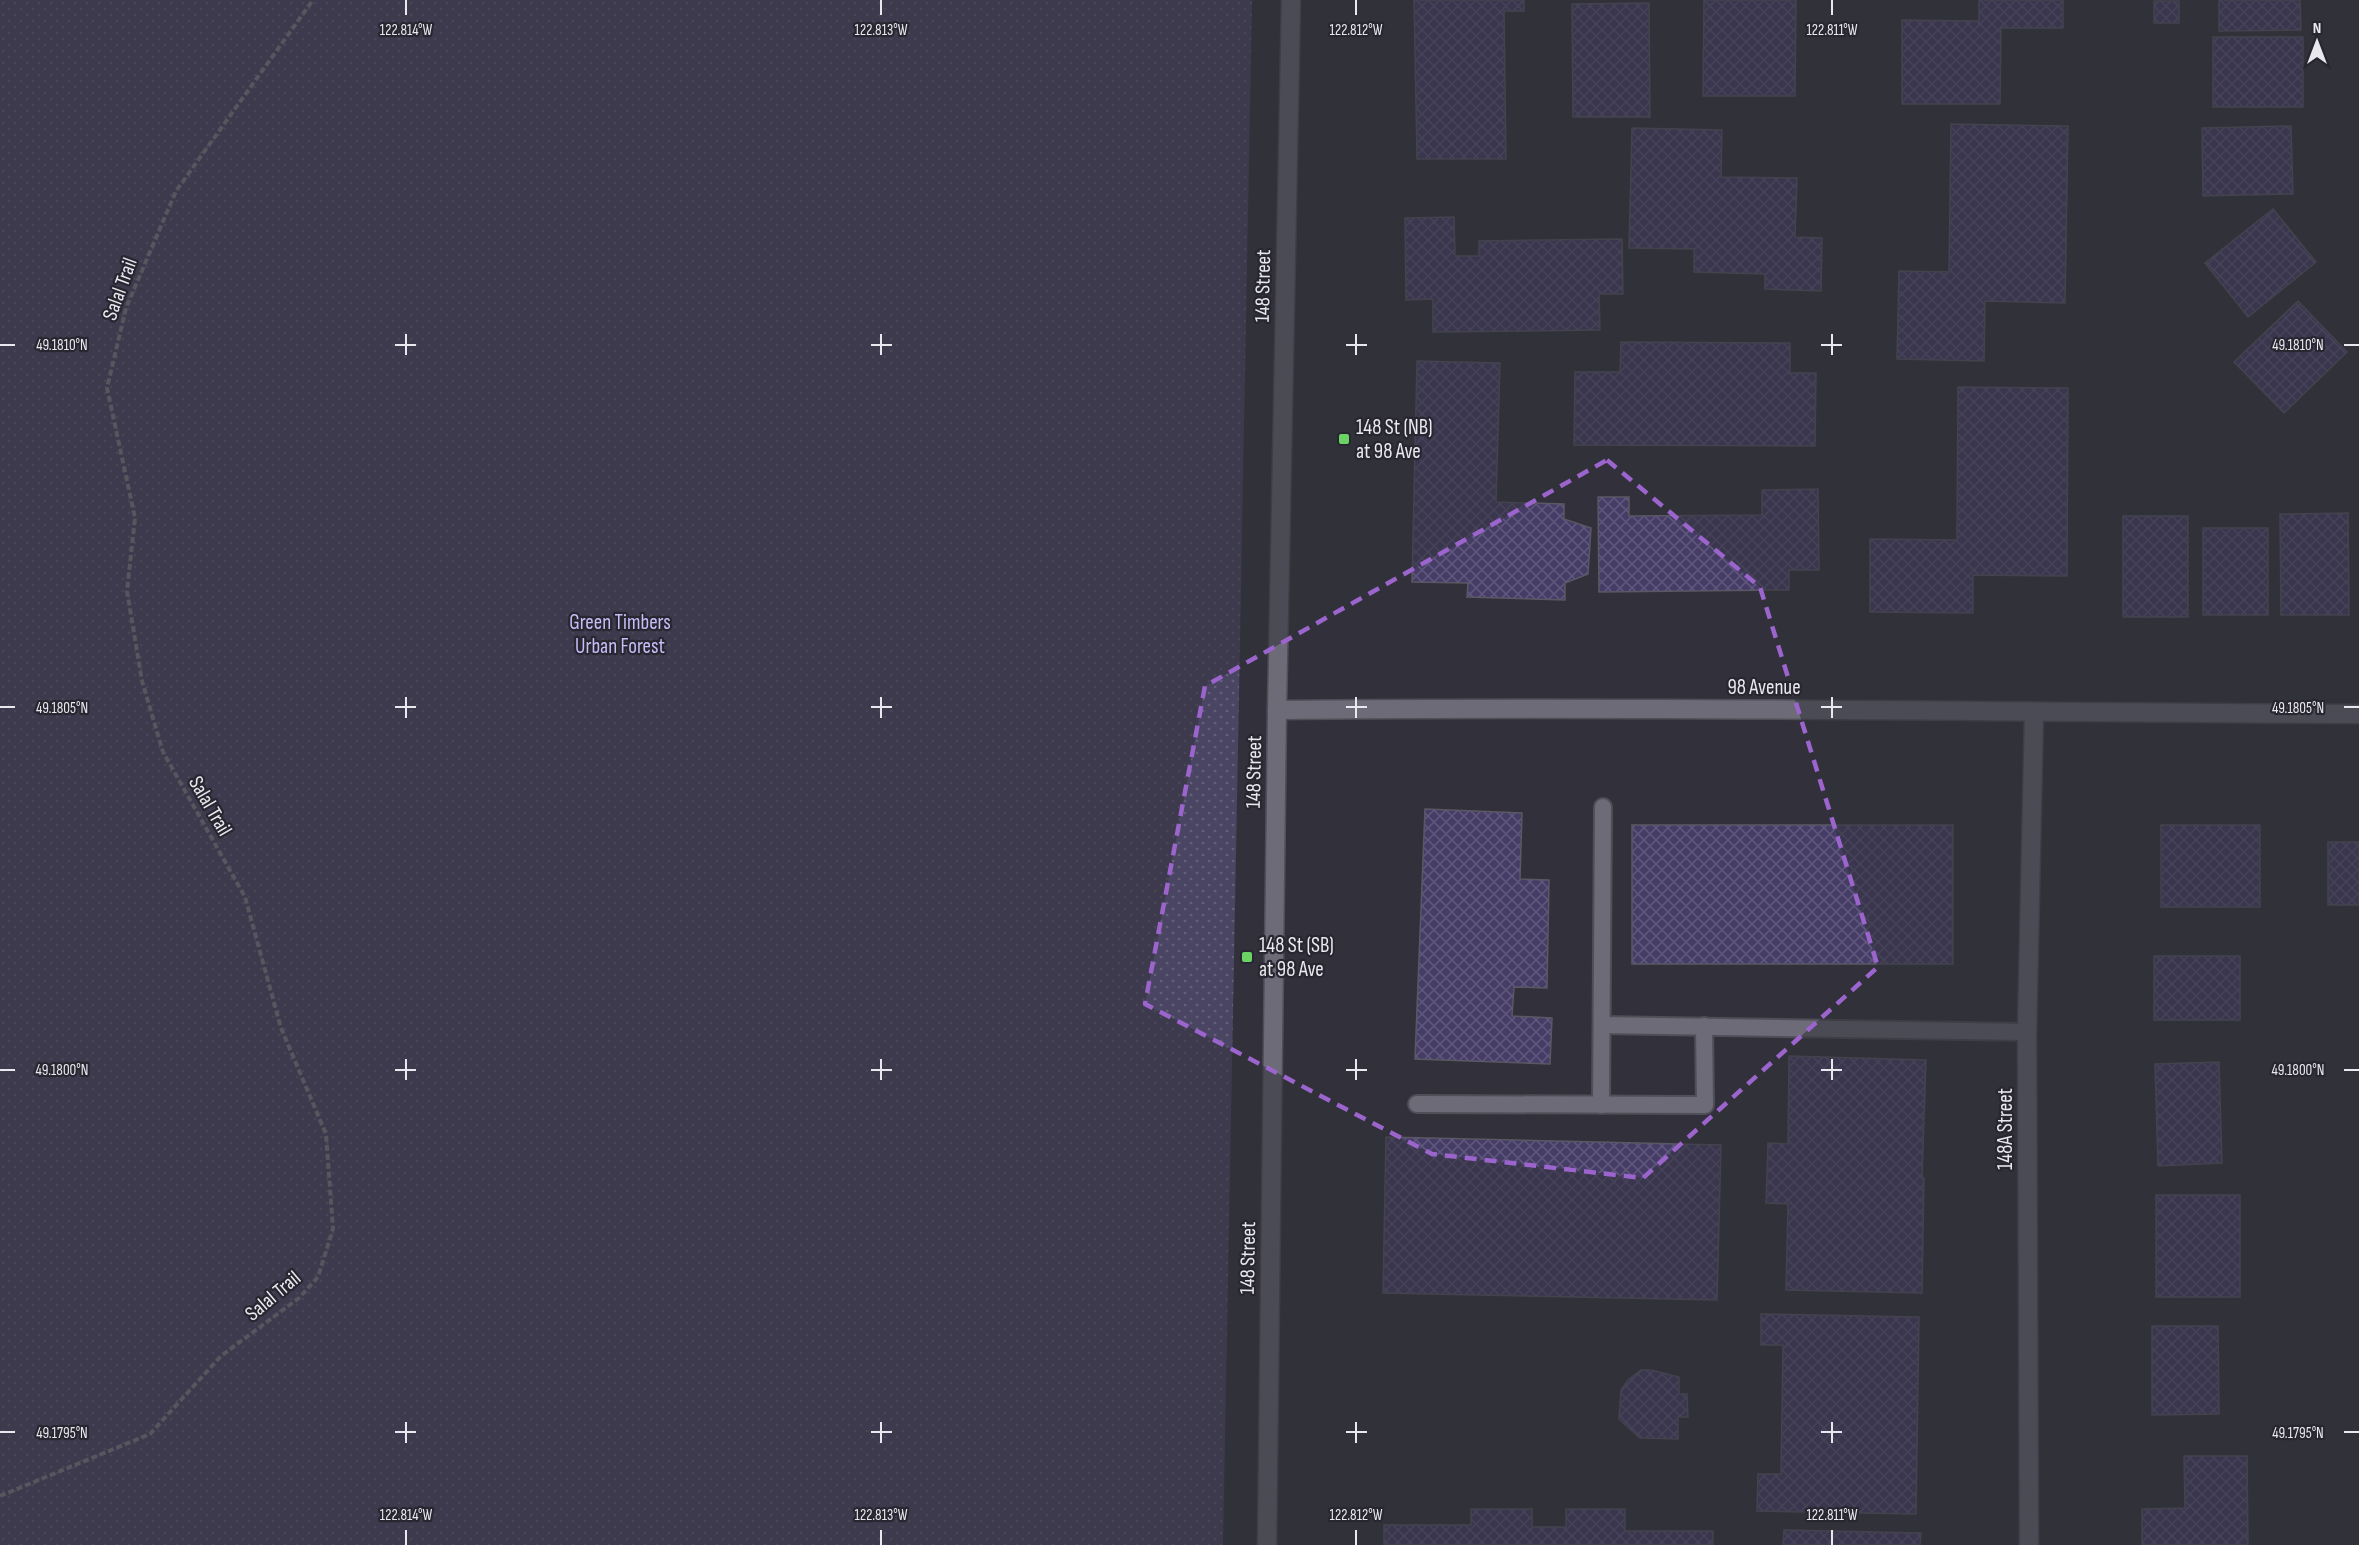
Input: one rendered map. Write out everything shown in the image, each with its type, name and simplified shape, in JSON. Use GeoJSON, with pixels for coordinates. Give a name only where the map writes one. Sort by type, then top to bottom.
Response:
{"type":"FeatureCollection","features":[{"type":"Feature","properties":{"kind":"street","name":"148 Street"},"geometry":{"type":"LineString","coordinates":[[1267,1545],[1277,710],[1291,0]]}},
{"type":"Feature","properties":{"kind":"street","name":"98 Avenue"},"geometry":{"type":"LineString","coordinates":[[1277,710],[1856,709],[2359,714]]}},
{"type":"Feature","properties":{"kind":"street","name":"148A Street"},"geometry":{"type":"LineString","coordinates":[[2029,1545],[2027,1032],[2034,712]]}},
{"type":"Feature","properties":{"kind":"lane"},"geometry":{"type":"LineString","coordinates":[[1601,1105],[1603,807]]}},
{"type":"Feature","properties":{"kind":"lane"},"geometry":{"type":"LineString","coordinates":[[1602,1025],[2027,1032]]}},
{"type":"Feature","properties":{"kind":"lane"},"geometry":{"type":"LineString","coordinates":[[1417,1104],[1705,1105],[1704,1026]]}},
{"type":"Feature","properties":{"kind":"path","name":"Salal Trail"},"geometry":{"type":"LineString","coordinates":[[0,1496],[150,1434],[221,1356],[306,1291],[318,1276],[333,1229],[326,1134],[281,1028],[245,897],[163,752],[142,681],[127,591],[135,518],[107,388],[126,308],[176,191],[314,0]]}},
{"type":"Feature","properties":{"kind":"highlighted area"},"geometry":{"type":"Polygon","coordinates":[[[1607,460],[1760,587],[1878,967],[1643,1178],[1432,1154],[1145,1004],[1205,686],[1607,460]]]}},
{"type":"Feature","properties":{"kind":"green space","name":"Green Timbers Urban Forest"},"geometry":{"type":"Polygon","coordinates":[[[0,0],[1252,0],[1223,1545],[0,1545],[0,0]]]}},
{"type":"Feature","properties":{"kind":"building"},"geometry":{"type":"Polygon","coordinates":[[[1414,0],[1524,0],[1524,11],[1504,11],[1506,159],[1417,159],[1414,0]]]}},
{"type":"Feature","properties":{"kind":"building"},"geometry":{"type":"Polygon","coordinates":[[[1704,0],[1796,0],[1795,96],[1703,96],[1704,0]]]}},
{"type":"Feature","properties":{"kind":"building"},"geometry":{"type":"Polygon","coordinates":[[[1979,0],[2063,0],[2063,28],[2001,28],[2000,104],[1902,104],[1902,20],[1979,21],[1979,0]]]}},
{"type":"Feature","properties":{"kind":"building"},"geometry":{"type":"Polygon","coordinates":[[[2219,0],[2300,0],[2301,30],[2219,31],[2219,0]]]}},
{"type":"Feature","properties":{"kind":"building"},"geometry":{"type":"Polygon","coordinates":[[[2154,1],[2179,1],[2179,23],[2154,23],[2154,1]]]}},
{"type":"Feature","properties":{"kind":"building"},"geometry":{"type":"Polygon","coordinates":[[[1649,3],[1650,117],[1573,117],[1572,4],[1649,3]]]}},
{"type":"Feature","properties":{"kind":"building"},"geometry":{"type":"Polygon","coordinates":[[[2213,37],[2303,37],[2303,107],[2213,107],[2213,37]]]}},
{"type":"Feature","properties":{"kind":"building"},"geometry":{"type":"Polygon","coordinates":[[[1951,124],[2068,126],[2065,303],[1985,301],[1984,361],[1897,359],[1899,271],[1949,272],[1951,124]]]}},
{"type":"Feature","properties":{"kind":"building"},"geometry":{"type":"Polygon","coordinates":[[[2291,126],[2293,194],[2203,196],[2202,128],[2291,126]]]}},
{"type":"Feature","properties":{"kind":"building"},"geometry":{"type":"Polygon","coordinates":[[[1632,128],[1722,130],[1721,177],[1797,178],[1795,237],[1822,238],[1821,291],[1765,289],[1765,274],[1694,272],[1694,249],[1629,248],[1632,128]]]}},
{"type":"Feature","properties":{"kind":"building"},"geometry":{"type":"Polygon","coordinates":[[[2273,209],[2316,262],[2248,317],[2205,263],[2273,209]]]}},
{"type":"Feature","properties":{"kind":"building"},"geometry":{"type":"Polygon","coordinates":[[[1454,217],[1455,256],[1479,256],[1479,241],[1622,239],[1623,294],[1599,294],[1600,330],[1433,332],[1433,299],[1406,300],[1405,218],[1454,217]]]}},
{"type":"Feature","properties":{"kind":"building"},"geometry":{"type":"Polygon","coordinates":[[[2298,301],[2347,352],[2284,413],[2234,362],[2298,301]]]}},
{"type":"Feature","properties":{"kind":"building"},"geometry":{"type":"Polygon","coordinates":[[[1621,342],[1790,343],[1790,373],[1816,373],[1815,446],[1574,445],[1575,372],[1620,372],[1621,342]]]}},
{"type":"Feature","properties":{"kind":"building"},"geometry":{"type":"Polygon","coordinates":[[[1417,361],[1500,363],[1496,502],[1564,504],[1564,519],[1591,528],[1588,574],[1565,583],[1565,600],[1467,597],[1468,583],[1412,582],[1417,361]]]}},
{"type":"Feature","properties":{"kind":"building"},"geometry":{"type":"Polygon","coordinates":[[[1958,387],[2068,388],[2067,576],[1973,575],[1973,613],[1870,612],[1870,539],[1957,540],[1958,387]]]}},
{"type":"Feature","properties":{"kind":"building"},"geometry":{"type":"Polygon","coordinates":[[[1818,489],[1819,570],[1789,570],[1789,590],[1599,592],[1598,497],[1629,497],[1629,516],[1762,515],[1762,490],[1818,489]]]}},
{"type":"Feature","properties":{"kind":"building"},"geometry":{"type":"Polygon","coordinates":[[[2348,513],[2349,615],[2281,615],[2280,514],[2348,513]]]}},
{"type":"Feature","properties":{"kind":"building"},"geometry":{"type":"Polygon","coordinates":[[[2123,516],[2188,516],[2188,617],[2123,617],[2123,516]]]}},
{"type":"Feature","properties":{"kind":"building"},"geometry":{"type":"Polygon","coordinates":[[[2203,528],[2268,528],[2268,615],[2203,615],[2203,528]]]}},
{"type":"Feature","properties":{"kind":"building"},"geometry":{"type":"Polygon","coordinates":[[[1425,809],[1522,813],[1520,879],[1549,880],[1547,988],[1514,987],[1512,1016],[1552,1018],[1550,1064],[1415,1059],[1425,809]]]}},
{"type":"Feature","properties":{"kind":"building"},"geometry":{"type":"Polygon","coordinates":[[[1632,825],[1953,825],[1953,964],[1632,964],[1632,825]]]}},
{"type":"Feature","properties":{"kind":"building"},"geometry":{"type":"Polygon","coordinates":[[[2161,825],[2260,825],[2260,907],[2161,907],[2161,825]]]}},
{"type":"Feature","properties":{"kind":"building"},"geometry":{"type":"Polygon","coordinates":[[[2328,842],[2359,842],[2359,905],[2328,905],[2328,842]]]}},
{"type":"Feature","properties":{"kind":"building"},"geometry":{"type":"Polygon","coordinates":[[[2154,956],[2240,956],[2240,1020],[2154,1020],[2154,956]]]}},
{"type":"Feature","properties":{"kind":"building"},"geometry":{"type":"Polygon","coordinates":[[[1789,1056],[1926,1060],[1922,1178],[1924,1178],[1922,1293],[1786,1290],[1788,1204],[1766,1203],[1768,1143],[1788,1144],[1789,1056]]]}},
{"type":"Feature","properties":{"kind":"building"},"geometry":{"type":"Polygon","coordinates":[[[2219,1062],[2222,1163],[2158,1166],[2155,1064],[2219,1062]]]}},
{"type":"Feature","properties":{"kind":"building"},"geometry":{"type":"Polygon","coordinates":[[[1386,1137],[1721,1145],[1717,1300],[1383,1293],[1386,1137]]]}},
{"type":"Feature","properties":{"kind":"building"},"geometry":{"type":"Polygon","coordinates":[[[2156,1195],[2240,1195],[2240,1297],[2156,1297],[2156,1195]]]}},
{"type":"Feature","properties":{"kind":"building"},"geometry":{"type":"Polygon","coordinates":[[[1761,1314],[1919,1317],[1916,1514],[1757,1511],[1758,1474],[1781,1474],[1783,1345],[1761,1345],[1761,1314]]]}},
{"type":"Feature","properties":{"kind":"building"},"geometry":{"type":"Polygon","coordinates":[[[2152,1326],[2218,1326],[2219,1414],[2152,1415],[2152,1326]]]}},
{"type":"Feature","properties":{"kind":"building"},"geometry":{"type":"Polygon","coordinates":[[[1641,1370],[1651,1370],[1679,1377],[1679,1394],[1687,1394],[1688,1417],[1678,1417],[1678,1439],[1640,1438],[1619,1419],[1621,1390],[1628,1380],[1641,1370]]]}},
{"type":"Feature","properties":{"kind":"building"},"geometry":{"type":"Polygon","coordinates":[[[2184,1456],[2247,1456],[2248,1545],[2142,1545],[2142,1509],[2185,1508],[2184,1456]]]}},
{"type":"Feature","properties":{"kind":"building"},"geometry":{"type":"Polygon","coordinates":[[[1471,1509],[1532,1509],[1532,1527],[1566,1527],[1566,1509],[1625,1509],[1625,1531],[1713,1531],[1713,1545],[1384,1545],[1384,1525],[1471,1525],[1471,1509]]]}},
{"type":"Feature","properties":{"kind":"building"},"geometry":{"type":"Polygon","coordinates":[[[1784,1530],[1921,1533],[1920,1545],[1783,1545],[1784,1530]]]}},
{"type":"Feature","properties":{"kind":"place","name":"148 St (NB) at 98 Ave"},"geometry":{"type":"Point","coordinates":[1344,439]}},
{"type":"Feature","properties":{"kind":"place","name":"148 St (SB) at 98 Ave"},"geometry":{"type":"Point","coordinates":[1247,957]}}]}
